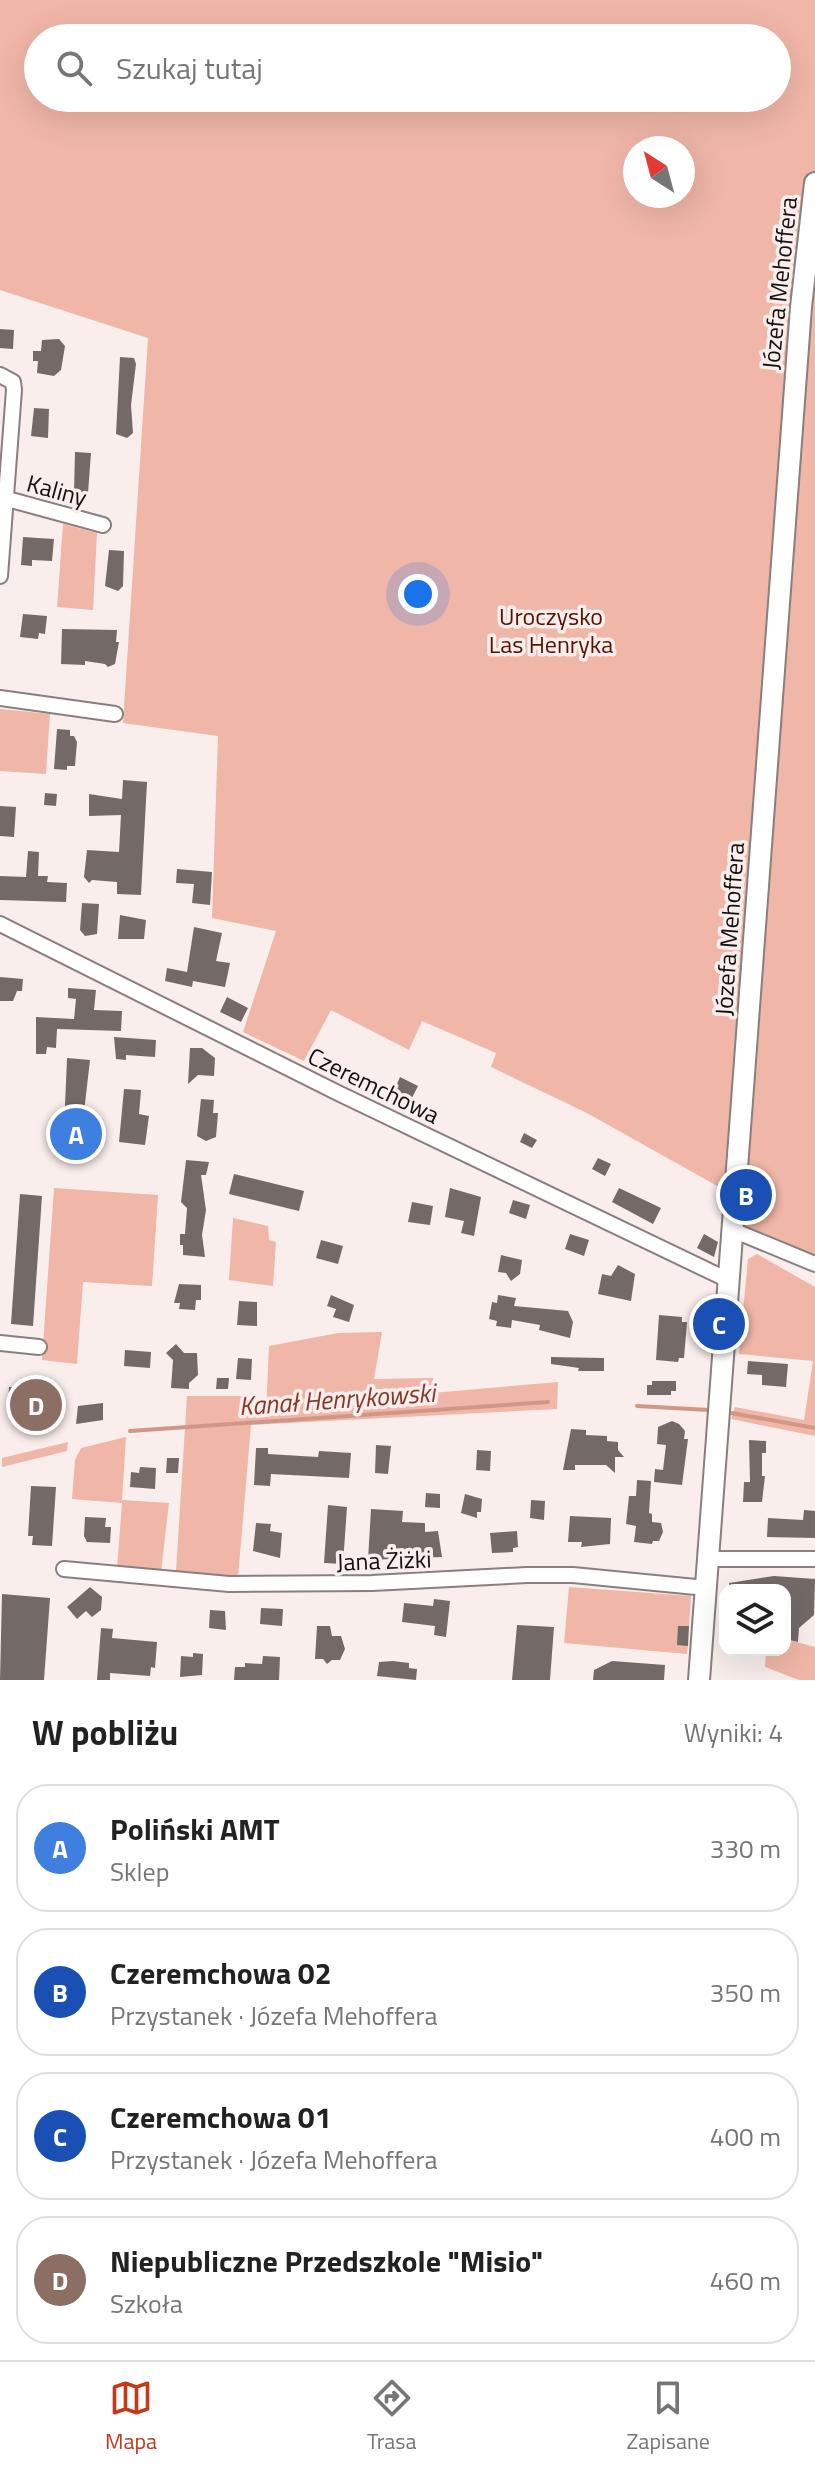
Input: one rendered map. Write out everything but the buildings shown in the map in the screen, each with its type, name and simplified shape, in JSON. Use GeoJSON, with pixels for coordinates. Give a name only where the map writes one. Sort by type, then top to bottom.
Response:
{"type":"FeatureCollection","features":[{"type":"Feature","properties":{"kind":"street","name":"Józefa Mehoffera"},"geometry":{"type":"LineString","coordinates":[[699,1680],[735,1231],[787,485],[815,183]]}},
{"type":"Feature","properties":{"kind":"street"},"geometry":{"type":"LineString","coordinates":[[0,375],[13,382],[14,390],[0,576]]}},
{"type":"Feature","properties":{"kind":"street","name":"Kaliny"},"geometry":{"type":"LineString","coordinates":[[4,498],[103,525]]}},
{"type":"Feature","properties":{"kind":"street"},"geometry":{"type":"LineString","coordinates":[[0,698],[115,714]]}},
{"type":"Feature","properties":{"kind":"street","name":"Czeremchowa"},"geometry":{"type":"LineString","coordinates":[[0,924],[338,1093],[730,1281]]}},
{"type":"Feature","properties":{"kind":"street"},"geometry":{"type":"LineString","coordinates":[[735,1231],[815,1264]]}},
{"type":"Feature","properties":{"kind":"street"},"geometry":{"type":"LineString","coordinates":[[0,1343],[39,1347]]}},
{"type":"Feature","properties":{"kind":"street"},"geometry":{"type":"LineString","coordinates":[[708,1559],[815,1559]]}},
{"type":"Feature","properties":{"kind":"street","name":"Jana Żiżki"},"geometry":{"type":"LineString","coordinates":[[64,1569],[229,1584],[372,1583],[540,1575],[706,1588]]}},
{"type":"Feature","properties":{"kind":"green space","name":"Uroczysko Las Henryka"},"geometry":{"type":"Polygon","coordinates":[[[0,0],[815,0],[815,1257],[745,1226],[747,1185],[728,1192],[585,1112],[491,1067],[496,1053],[422,1021],[409,1050],[331,1010],[304,1061],[243,1032],[276,931],[212,918],[218,736],[123,723],[148,338],[0,290],[0,0]]]}},
{"type":"Feature","properties":{"kind":"green space"},"geometry":{"type":"Polygon","coordinates":[[[63,524],[97,533],[93,610],[57,607],[63,524]]]}},
{"type":"Feature","properties":{"kind":"green space"},"geometry":{"type":"Polygon","coordinates":[[[0,709],[50,714],[46,774],[0,771],[0,709]]]}},
{"type":"Feature","properties":{"kind":"green space"},"geometry":{"type":"Polygon","coordinates":[[[54,1188],[158,1195],[152,1286],[83,1282],[77,1364],[42,1360],[54,1188]]]}},
{"type":"Feature","properties":{"kind":"green space"},"geometry":{"type":"Polygon","coordinates":[[[233,1218],[268,1226],[269,1240],[276,1242],[273,1286],[229,1280],[233,1218]]]}},
{"type":"Feature","properties":{"kind":"green space"},"geometry":{"type":"Polygon","coordinates":[[[757,1254],[815,1287],[815,1436],[731,1419],[735,1407],[804,1420],[813,1361],[739,1354],[748,1259],[757,1254]]]}},
{"type":"Feature","properties":{"kind":"green space"},"geometry":{"type":"Polygon","coordinates":[[[382,1332],[374,1379],[433,1378],[432,1393],[558,1382],[557,1409],[251,1425],[238,1578],[176,1571],[187,1396],[253,1396],[253,1414],[266,1413],[269,1346],[338,1333],[382,1332]]]}},
{"type":"Feature","properties":{"kind":"green space"},"geometry":{"type":"Polygon","coordinates":[[[126,1437],[122,1500],[169,1503],[161,1572],[117,1569],[122,1503],[72,1499],[75,1460],[81,1448],[126,1437]]]}},
{"type":"Feature","properties":{"kind":"green space"},"geometry":{"type":"Polygon","coordinates":[[[68,1442],[67,1451],[2,1467],[2,1458],[68,1442]]]}},
{"type":"Feature","properties":{"kind":"green space"},"geometry":{"type":"Polygon","coordinates":[[[569,1587],[691,1596],[689,1626],[678,1627],[688,1645],[687,1654],[564,1643],[569,1587]]]}},
{"type":"Feature","properties":{"kind":"green space"},"geometry":{"type":"Polygon","coordinates":[[[791,1641],[815,1647],[815,1680],[799,1680],[765,1667],[766,1656],[791,1656],[791,1641]]]}},
{"type":"Feature","properties":{"kind":"waterway","name":"Kanał Henrykowski"},"geometry":{"type":"LineString","coordinates":[[130,1431],[548,1402]]}},
{"type":"Feature","properties":{"kind":"waterway","name":"Kanał Henrykowski"},"geometry":{"type":"LineString","coordinates":[[637,1406],[709,1410]]}},
{"type":"Feature","properties":{"kind":"waterway","name":"Kanał Henrykowski"},"geometry":{"type":"LineString","coordinates":[[731,1413],[815,1428]]}},
{"type":"Feature","properties":{"kind":"place","name":"Poliński AMT"},"geometry":{"type":"Point","coordinates":[76,1134]}},
{"type":"Feature","properties":{"kind":"place","name":"Czeremchowa 02"},"geometry":{"type":"Point","coordinates":[746,1195]}},
{"type":"Feature","properties":{"kind":"place","name":"Czeremchowa 01"},"geometry":{"type":"Point","coordinates":[719,1324]}},
{"type":"Feature","properties":{"kind":"place","name":"Niepubliczne Przedszkole \"Misio\""},"geometry":{"type":"Point","coordinates":[36,1405]}}]}
